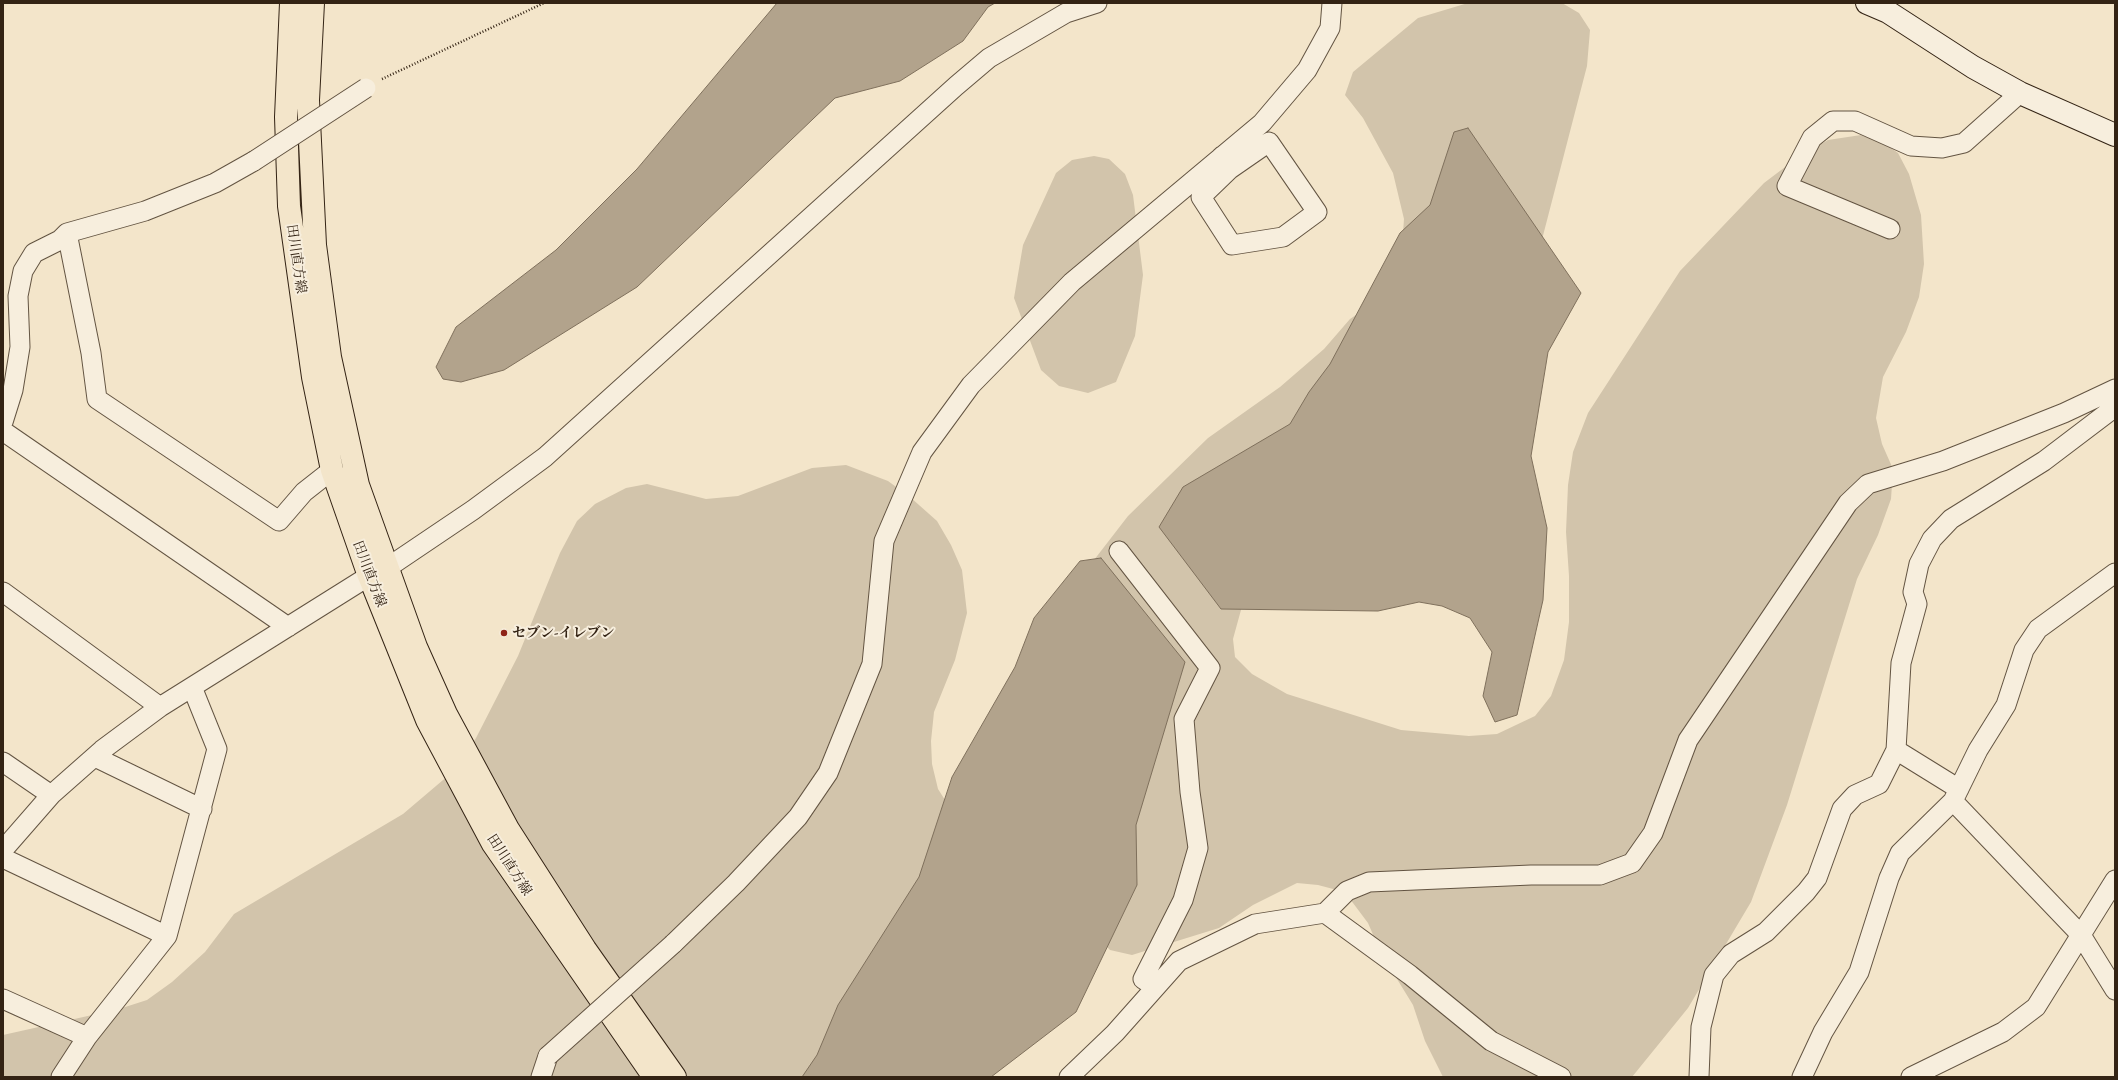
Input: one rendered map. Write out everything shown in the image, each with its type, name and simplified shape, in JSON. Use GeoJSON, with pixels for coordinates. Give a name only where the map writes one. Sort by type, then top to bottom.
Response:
{"type":"FeatureCollection","features":[{"type":"Feature","properties":{"kind":"main road","name":"田川直方線"},"geometry":{"type":"LineString","coordinates":[[291,3],[286,118],[289,206],[313,377],[332,470],[378,572],[416,647],[446,714],[508,829],[585,949],[675,1077]]}},
{"type":"Feature","properties":{"kind":"main road","name":"田川直方線"},"geometry":{"type":"LineString","coordinates":[[313,3],[308,100],[315,246],[330,357],[378,572],[427,720],[492,844],[654,1077]]}},
{"type":"Feature","properties":{"kind":"street"},"geometry":{"type":"LineString","coordinates":[[3,850],[51,795],[95,756],[160,707],[378,572],[473,510],[545,457],[956,86],[989,58],[1066,13],[1097,3]]}},
{"type":"Feature","properties":{"kind":"street"},"geometry":{"type":"LineString","coordinates":[[541,1077],[548,1056],[673,944],[736,883],[798,817],[828,773],[872,664],[884,541],[922,452],[972,385],[1072,282],[1226,162],[1269,142],[1317,212],[1283,237],[1232,245],[1201,197],[1226,162],[1262,123],[1306,70],[1330,28],[1332,3]]}},
{"type":"Feature","properties":{"kind":"street"},"geometry":{"type":"LineString","coordinates":[[1867,3],[1888,12],[1973,67],[2020,93],[2115,135]]}},
{"type":"Feature","properties":{"kind":"street"},"geometry":{"type":"LineString","coordinates":[[3,422],[13,390],[20,347],[18,296],[22,271],[34,253],[60,240],[67,233],[145,211],[215,183],[254,161],[366,88]]}},
{"type":"Feature","properties":{"kind":"street"},"geometry":{"type":"LineString","coordinates":[[1890,229],[1787,186],[1812,138],[1833,121],[1855,121],[1911,146],[1942,148],[1964,143],[2020,93]]}},
{"type":"Feature","properties":{"kind":"street"},"geometry":{"type":"LineString","coordinates":[[67,233],[91,353],[97,399],[279,521],[304,492],[332,470]]}},
{"type":"Feature","properties":{"kind":"street"},"geometry":{"type":"LineString","coordinates":[[1069,1077],[1115,1033],[1178,961],[1255,924],[1325,913],[1347,891],[1369,882],[1531,875],[1600,875],[1632,863],[1653,833],[1688,740],[1848,503],[1868,484],[1943,461],[2064,413],[2115,389]]}},
{"type":"Feature","properties":{"kind":"street"},"geometry":{"type":"LineString","coordinates":[[1699,1077],[1701,1027],[1714,975],[1731,954],[1766,932],[1806,892],[1817,878],[1842,809],[1855,795],[1879,784],[1896,750],[1901,662],[1916,604],[1913,592],[1919,564],[1932,539],[1951,519],[2044,461],[2115,406]]}},
{"type":"Feature","properties":{"kind":"street"},"geometry":{"type":"LineString","coordinates":[[3,431],[288,627]]}},
{"type":"Feature","properties":{"kind":"street"},"geometry":{"type":"LineString","coordinates":[[1119,551],[1210,668],[1184,719],[1190,792],[1198,848],[1183,900],[1143,979],[1155,988]]}},
{"type":"Feature","properties":{"kind":"street"},"geometry":{"type":"LineString","coordinates":[[1802,1077],[1823,1032],[1859,972],[1889,878],[1900,853],[1956,795],[1978,750],[2006,705],[2024,650],[2038,629],[2115,573]]}},
{"type":"Feature","properties":{"kind":"street"},"geometry":{"type":"LineString","coordinates":[[3,592],[160,707]]}},
{"type":"Feature","properties":{"kind":"street"},"geometry":{"type":"LineString","coordinates":[[61,1077],[87,1037],[167,936],[218,749],[192,687]]}},
{"type":"Feature","properties":{"kind":"street"},"geometry":{"type":"LineString","coordinates":[[1896,750],[1956,795],[2081,935],[2115,990]]}},
{"type":"Feature","properties":{"kind":"street"},"geometry":{"type":"LineString","coordinates":[[95,756],[202,809]]}},
{"type":"Feature","properties":{"kind":"street"},"geometry":{"type":"LineString","coordinates":[[3,762],[51,795]]}},
{"type":"Feature","properties":{"kind":"street"},"geometry":{"type":"LineString","coordinates":[[3,858],[167,936]]}},
{"type":"Feature","properties":{"kind":"street"},"geometry":{"type":"LineString","coordinates":[[1911,1077],[2003,1032],[2036,1007],[2115,880]]}},
{"type":"Feature","properties":{"kind":"street"},"geometry":{"type":"LineString","coordinates":[[1325,913],[1410,975],[1491,1041],[1561,1077]]}},
{"type":"Feature","properties":{"kind":"street"},"geometry":{"type":"LineString","coordinates":[[3,999],[87,1037]]}},
{"type":"Feature","properties":{"kind":"path"},"geometry":{"type":"LineString","coordinates":[[366,88],[393,72],[544,3]]}},
{"type":"Feature","properties":{"kind":"shaded area"},"geometry":{"type":"Polygon","coordinates":[[[777,3],[995,3],[988,7],[963,41],[900,81],[835,98],[637,287],[504,370],[461,382],[443,379],[436,367],[456,327],[556,250],[637,169],[777,3]]]}},
{"type":"Feature","properties":{"kind":"shaded area"},"geometry":{"type":"Polygon","coordinates":[[[1468,3],[1562,3],[1579,13],[1590,30],[1587,66],[1532,278],[1244,599],[1233,639],[1235,657],[1252,674],[1287,694],[1401,730],[1469,736],[1497,734],[1535,716],[1551,696],[1564,660],[1569,622],[1569,576],[1566,532],[1568,485],[1573,452],[1588,413],[1680,271],[1764,183],[1797,158],[1828,140],[1861,135],[1888,146],[1898,153],[1909,174],[1921,215],[1924,264],[1919,297],[1906,332],[1883,377],[1876,418],[1882,444],[1893,469],[1891,499],[1878,535],[1857,579],[1787,805],[1751,902],[1688,1008],[1632,1077],[1443,1077],[1425,1041],[1413,1005],[1381,953],[1368,923],[1350,899],[1337,890],[1318,885],[1297,883],[1253,905],[1219,928],[1132,955],[1110,950],[1087,927],[1094,560],[1128,516],[1208,438],[1280,387],[1324,349],[1350,319],[1378,300],[1401,261],[1404,219],[1393,173],[1363,118],[1345,95],[1353,72],[1418,18],[1468,3]]]}},
{"type":"Feature","properties":{"kind":"shaded area"},"geometry":{"type":"Polygon","coordinates":[[[1468,128],[1581,293],[1548,352],[1531,456],[1547,528],[1543,600],[1517,715],[1495,722],[1483,696],[1492,652],[1470,618],[1442,606],[1419,602],[1378,611],[1221,609],[1159,527],[1183,487],[1290,424],[1309,392],[1330,364],[1400,233],[1430,205],[1454,132],[1468,128]]]}},
{"type":"Feature","properties":{"kind":"shaded area"},"geometry":{"type":"Polygon","coordinates":[[[1094,156],[1109,159],[1125,174],[1133,195],[1143,275],[1135,336],[1116,382],[1088,393],[1059,386],[1041,370],[1014,298],[1023,245],[1056,173],[1072,160],[1094,156]]]}},
{"type":"Feature","properties":{"kind":"shaded area"},"geometry":{"type":"Polygon","coordinates":[[[846,465],[888,481],[910,497],[937,521],[951,545],[962,570],[967,613],[955,660],[934,712],[931,741],[932,764],[938,789],[980,855],[941,1077],[3,1077],[3,1035],[119,1009],[147,1000],[172,982],[205,952],[234,914],[403,814],[456,769],[476,738],[518,656],[560,553],[577,521],[595,504],[626,488],[647,484],[706,499],[738,496],[812,468],[846,465]]]}},
{"type":"Feature","properties":{"kind":"shaded area"},"geometry":{"type":"Polygon","coordinates":[[[1101,558],[1185,662],[1136,825],[1137,885],[1076,1012],[991,1077],[802,1077],[817,1055],[838,1005],[919,877],[952,777],[1015,667],[1034,618],[1080,561],[1101,558]]]}},
{"type":"Feature","properties":{"kind":"place","name":"セブン-イレブン"},"geometry":{"type":"Point","coordinates":[504,633]}}]}
